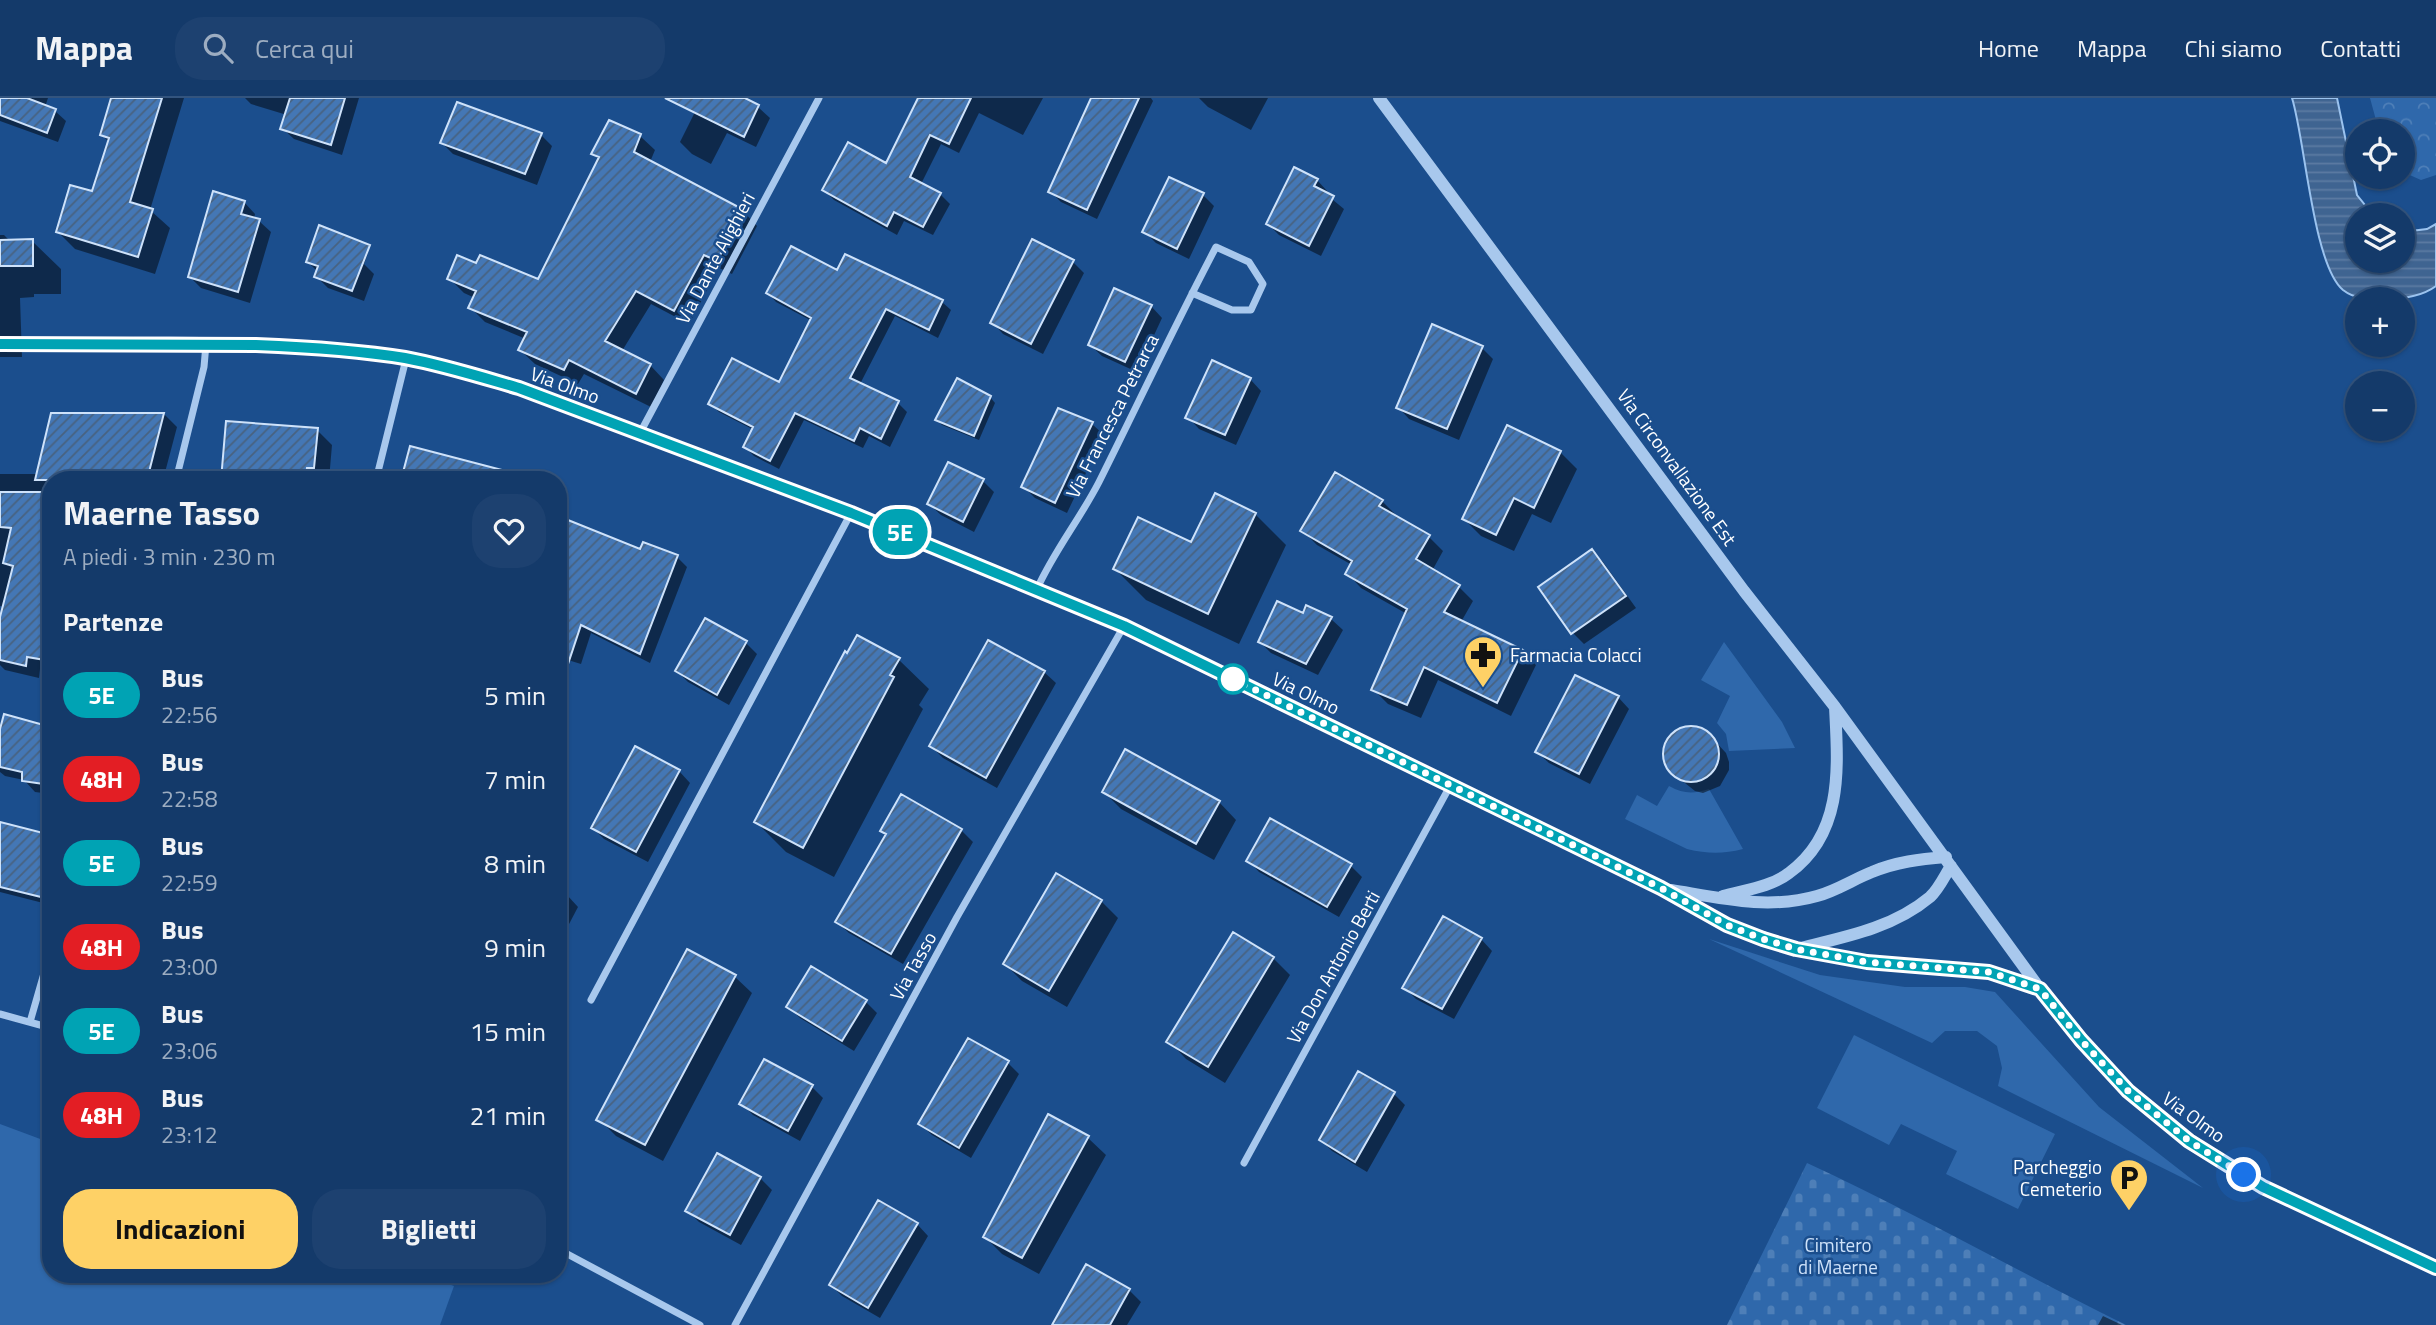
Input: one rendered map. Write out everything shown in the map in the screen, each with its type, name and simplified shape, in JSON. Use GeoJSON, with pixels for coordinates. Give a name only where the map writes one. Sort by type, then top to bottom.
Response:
{"type":"FeatureCollection","features":[{"type":"Feature","properties":{"kind":"street","name":"Via Dante Alighieri"},"geometry":{"type":"LineString","coordinates":[[640,433],[820,98]]}},
{"type":"Feature","properties":{"kind":"street","name":"Via Circonvallazione Est"},"geometry":{"type":"LineString","coordinates":[[1379,98],[1744,591],[1835,707],[1949,861]]}},
{"type":"Feature","properties":{"kind":"street","name":"Via Francesca Petrarca"},"geometry":{"type":"LineString","coordinates":[[1037,589],[1052,557],[1097,486],[1192,293],[1216,247],[1249,262],[1263,285],[1251,310],[1232,310],[1192,293]]}},
{"type":"Feature","properties":{"kind":"street","name":"Via Olmo"},"geometry":{"type":"LineString","coordinates":[[0,344],[298,346],[407,359],[519,388],[851,513],[1124,626],[1661,888],[1727,925],[1796,949],[1867,962],[1989,972],[2040,989]]}},
{"type":"Feature","properties":{"kind":"street"},"geometry":{"type":"LineString","coordinates":[[178,471],[204,367],[206,344]]}},
{"type":"Feature","properties":{"kind":"street"},"geometry":{"type":"LineString","coordinates":[[378,471],[407,359]]}},
{"type":"Feature","properties":{"kind":"street"},"geometry":{"type":"LineString","coordinates":[[591,1000],[851,513]]}},
{"type":"Feature","properties":{"kind":"street","name":"Via Tasso"},"geometry":{"type":"LineString","coordinates":[[735,1325],[957,917],[1124,626]]}},
{"type":"Feature","properties":{"kind":"street","name":"Via Olmo"},"geometry":{"type":"LineString","coordinates":[[1716,897],[1760,887],[1789,873],[1816,846],[1827,824],[1838,768],[1835,707]]}},
{"type":"Feature","properties":{"kind":"street","name":"Via Don Antonio Berti"},"geometry":{"type":"LineString","coordinates":[[1244,1163],[1450,786]]}},
{"type":"Feature","properties":{"kind":"street","name":"Via Olmo"},"geometry":{"type":"LineString","coordinates":[[1661,888],[1758,904],[1780,903],[1818,896],[1874,871],[1910,859],[1949,861],[2040,989],[2081,1040],[2128,1091],[2189,1141],[2263,1187],[2436,1268]]}},
{"type":"Feature","properties":{"kind":"street"},"geometry":{"type":"LineString","coordinates":[[1796,949],[1867,931],[1902,915],[1932,895],[1949,861]]}},
{"type":"Feature","properties":{"kind":"street"},"geometry":{"type":"LineString","coordinates":[[30,1022],[42,980]]}},
{"type":"Feature","properties":{"kind":"street"},"geometry":{"type":"LineString","coordinates":[[0,1014],[42,1025]]}},
{"type":"Feature","properties":{"kind":"street"},"geometry":{"type":"LineString","coordinates":[[567,1254],[701,1325]]}},
{"type":"Feature","properties":{"kind":"green space"},"geometry":{"type":"Polygon","coordinates":[[[2370,98],[2436,98],[2436,175],[2421,180],[2415,177],[2415,119],[2376,119],[2370,98]]]}},
{"type":"Feature","properties":{"kind":"green space"},"geometry":{"type":"Polygon","coordinates":[[[1724,642],[1782,722],[1795,748],[1729,751],[1726,734],[1717,723],[1730,696],[1701,680],[1724,642]]]}},
{"type":"Feature","properties":{"kind":"green space"},"geometry":{"type":"Polygon","coordinates":[[[1669,786],[1689,792],[1709,789],[1743,849],[1715,853],[1687,849],[1625,819],[1637,795],[1657,806],[1669,786]]]}},
{"type":"Feature","properties":{"kind":"green space"},"geometry":{"type":"Polygon","coordinates":[[[1709,939],[1820,975],[1905,987],[1965,987],[1995,992],[2099,1107],[2203,1188],[1998,1086],[2002,1068],[1997,1046],[1977,1031],[1945,1031],[1932,1043],[1709,939]]]}},
{"type":"Feature","properties":{"kind":"green space"},"geometry":{"type":"Polygon","coordinates":[[[1854,1035],[2055,1134],[2018,1209],[1946,1174],[1957,1151],[1901,1124],[1889,1145],[1817,1108],[1854,1035]]]}},
{"type":"Feature","properties":{"kind":"green space"},"geometry":{"type":"Polygon","coordinates":[[[0,1124],[42,1140],[42,1283],[446,1283],[454,1286],[440,1325],[0,1325],[0,1124]]]}},
{"type":"Feature","properties":{"kind":"green space","name":"Cimitero di Maerne"},"geometry":{"type":"Polygon","coordinates":[[[1807,1163],[1887,1202],[2126,1325],[1727,1325],[1807,1163]]]}},
{"type":"Feature","properties":{"kind":"shaded area"},"geometry":{"type":"Polygon","coordinates":[[[2292,98],[2337,98],[2345,137],[2345,189],[2356,189],[2363,203],[2345,203],[2345,273],[2415,273],[2415,230],[2427,229],[2436,224],[2436,286],[2415,296],[2415,287],[2345,287],[2345,291],[2343,290],[2333,276],[2324,255],[2317,229],[2292,98]]]}},
{"type":"Feature","properties":{"kind":"building"},"geometry":{"type":"Polygon","coordinates":[[[0,98],[27,98],[56,109],[47,133],[0,115],[0,98]]]}},
{"type":"Feature","properties":{"kind":"building"},"geometry":{"type":"Polygon","coordinates":[[[111,98],[162,98],[130,202],[153,209],[138,257],[56,232],[70,185],[92,191],[109,138],[100,135],[111,98]]]}},
{"type":"Feature","properties":{"kind":"building"},"geometry":{"type":"Polygon","coordinates":[[[290,98],[345,98],[331,145],[280,129],[290,98]]]}},
{"type":"Feature","properties":{"kind":"building"},"geometry":{"type":"Polygon","coordinates":[[[665,98],[745,98],[759,105],[744,137],[665,98]]]}},
{"type":"Feature","properties":{"kind":"building"},"geometry":{"type":"Polygon","coordinates":[[[918,98],[971,98],[949,144],[930,135],[910,177],[941,193],[923,227],[894,212],[887,226],[822,190],[848,142],[886,163],[918,98]]]}},
{"type":"Feature","properties":{"kind":"building"},"geometry":{"type":"Polygon","coordinates":[[[1091,98],[1139,98],[1087,210],[1048,192],[1091,98]]]}},
{"type":"Feature","properties":{"kind":"building"},"geometry":{"type":"Polygon","coordinates":[[[457,102],[542,133],[525,174],[440,143],[457,102]]]}},
{"type":"Feature","properties":{"kind":"building"},"geometry":{"type":"Polygon","coordinates":[[[609,120],[641,134],[634,152],[744,210],[717,261],[704,255],[674,311],[636,291],[605,341],[651,364],[636,394],[569,360],[564,370],[518,350],[527,332],[468,308],[476,291],[447,279],[457,255],[476,263],[480,255],[538,279],[599,157],[591,154],[609,120]]]}},
{"type":"Feature","properties":{"kind":"building"},"geometry":{"type":"Polygon","coordinates":[[[1294,167],[1318,179],[1314,186],[1334,196],[1309,246],[1266,224],[1294,167]]]}},
{"type":"Feature","properties":{"kind":"building"},"geometry":{"type":"Polygon","coordinates":[[[1169,177],[1204,193],[1177,249],[1142,232],[1169,177]]]}},
{"type":"Feature","properties":{"kind":"building"},"geometry":{"type":"Polygon","coordinates":[[[213,191],[245,201],[241,214],[260,219],[238,292],[188,277],[213,191]]]}},
{"type":"Feature","properties":{"kind":"building"},"geometry":{"type":"Polygon","coordinates":[[[319,225],[370,245],[352,291],[314,277],[318,266],[306,262],[319,225]]]}},
{"type":"Feature","properties":{"kind":"building"},"geometry":{"type":"Polygon","coordinates":[[[33,239],[33,266],[0,266],[0,240],[33,239]]]}},
{"type":"Feature","properties":{"kind":"building"},"geometry":{"type":"Polygon","coordinates":[[[1032,239],[1074,260],[1031,344],[990,323],[1032,239]]]}},
{"type":"Feature","properties":{"kind":"building"},"geometry":{"type":"Polygon","coordinates":[[[791,246],[837,270],[845,254],[943,300],[929,330],[886,309],[850,378],[899,401],[881,439],[860,428],[854,441],[795,413],[770,461],[743,447],[753,427],[708,404],[732,358],[779,382],[811,318],[766,293],[791,246]]]}},
{"type":"Feature","properties":{"kind":"building"},"geometry":{"type":"Polygon","coordinates":[[[1114,288],[1152,305],[1125,362],[1088,345],[1114,288]]]}},
{"type":"Feature","properties":{"kind":"building"},"geometry":{"type":"Polygon","coordinates":[[[1432,324],[1483,346],[1447,429],[1396,408],[1432,324]]]}},
{"type":"Feature","properties":{"kind":"building"},"geometry":{"type":"Polygon","coordinates":[[[1212,360],[1251,378],[1225,435],[1185,418],[1212,360]]]}},
{"type":"Feature","properties":{"kind":"building"},"geometry":{"type":"Polygon","coordinates":[[[957,378],[991,396],[974,436],[935,420],[957,378]]]}},
{"type":"Feature","properties":{"kind":"building"},"geometry":{"type":"Polygon","coordinates":[[[1058,408],[1093,422],[1055,503],[1021,487],[1058,408]]]}},
{"type":"Feature","properties":{"kind":"building"},"geometry":{"type":"Polygon","coordinates":[[[51,413],[164,413],[149,471],[42,471],[42,480],[35,480],[51,413]]]}},
{"type":"Feature","properties":{"kind":"building"},"geometry":{"type":"Polygon","coordinates":[[[226,421],[318,428],[314,468],[307,468],[306,471],[222,471],[226,421]]]}},
{"type":"Feature","properties":{"kind":"building"},"geometry":{"type":"Polygon","coordinates":[[[1507,425],[1561,451],[1534,508],[1514,498],[1496,535],[1462,519],[1507,425]]]}},
{"type":"Feature","properties":{"kind":"building"},"geometry":{"type":"Polygon","coordinates":[[[410,446],[502,470],[502,471],[403,471],[410,446]]]}},
{"type":"Feature","properties":{"kind":"building"},"geometry":{"type":"Polygon","coordinates":[[[948,462],[984,479],[963,522],[927,504],[948,462]]]}},
{"type":"Feature","properties":{"kind":"building"},"geometry":{"type":"Polygon","coordinates":[[[1335,472],[1383,500],[1379,506],[1430,535],[1416,559],[1460,585],[1444,612],[1523,650],[1497,703],[1424,667],[1407,705],[1371,690],[1407,609],[1345,574],[1352,561],[1300,531],[1335,472]]]}},
{"type":"Feature","properties":{"kind":"building"},"geometry":{"type":"Polygon","coordinates":[[[0,492],[42,492],[42,660],[27,657],[26,666],[0,660],[0,617],[13,566],[3,563],[11,528],[0,527],[0,492]]]}},
{"type":"Feature","properties":{"kind":"building"},"geometry":{"type":"Polygon","coordinates":[[[1215,493],[1256,513],[1208,614],[1113,569],[1138,517],[1191,542],[1215,493]]]}},
{"type":"Feature","properties":{"kind":"building"},"geometry":{"type":"Polygon","coordinates":[[[567,520],[640,549],[643,542],[678,555],[640,654],[581,625],[567,667],[567,520]]]}},
{"type":"Feature","properties":{"kind":"building"},"geometry":{"type":"Polygon","coordinates":[[[1592,549],[1626,596],[1571,634],[1538,587],[1592,549]]]}},
{"type":"Feature","properties":{"kind":"building"},"geometry":{"type":"Polygon","coordinates":[[[1277,601],[1303,613],[1306,605],[1332,617],[1306,664],[1258,642],[1277,601]]]}},
{"type":"Feature","properties":{"kind":"building"},"geometry":{"type":"Polygon","coordinates":[[[705,618],[747,641],[717,695],[675,671],[705,618]]]}},
{"type":"Feature","properties":{"kind":"building"},"geometry":{"type":"Polygon","coordinates":[[[857,635],[900,658],[890,675],[894,677],[803,848],[754,822],[845,651],[847,653],[857,635]]]}},
{"type":"Feature","properties":{"kind":"building"},"geometry":{"type":"Polygon","coordinates":[[[988,640],[1045,671],[986,778],[929,746],[988,640]]]}},
{"type":"Feature","properties":{"kind":"building"},"geometry":{"type":"Polygon","coordinates":[[[1575,675],[1619,696],[1579,774],[1535,752],[1575,675]]]}},
{"type":"Feature","properties":{"kind":"building"},"geometry":{"type":"Polygon","coordinates":[[[4,714],[42,725],[42,784],[22,781],[22,772],[0,767],[0,729],[4,714]]]}},
{"type":"Feature","properties":{"kind":"building"},"geometry":{"type":"Polygon","coordinates":[[[1691,726],[1702,728],[1711,734],[1717,743],[1717,765],[1711,774],[1702,780],[1691,782],[1680,780],[1671,774],[1665,765],[1663,754],[1665,743],[1671,734],[1680,728],[1691,726]]]}},
{"type":"Feature","properties":{"kind":"building"},"geometry":{"type":"Polygon","coordinates":[[[635,746],[680,770],[636,852],[591,828],[635,746]]]}},
{"type":"Feature","properties":{"kind":"building"},"geometry":{"type":"Polygon","coordinates":[[[1125,749],[1220,801],[1196,844],[1102,792],[1125,749]]]}},
{"type":"Feature","properties":{"kind":"building"},"geometry":{"type":"Polygon","coordinates":[[[901,794],[962,829],[891,954],[835,922],[886,834],[880,831],[901,794]]]}},
{"type":"Feature","properties":{"kind":"building"},"geometry":{"type":"Polygon","coordinates":[[[1270,818],[1352,864],[1327,907],[1246,861],[1270,818]]]}},
{"type":"Feature","properties":{"kind":"building"},"geometry":{"type":"Polygon","coordinates":[[[0,822],[42,833],[42,897],[0,887],[0,822]]]}},
{"type":"Feature","properties":{"kind":"building"},"geometry":{"type":"Polygon","coordinates":[[[1056,873],[1102,900],[1049,991],[1003,964],[1056,873]]]}},
{"type":"Feature","properties":{"kind":"building"},"geometry":{"type":"Polygon","coordinates":[[[1443,916],[1482,938],[1442,1009],[1402,988],[1443,916]]]}},
{"type":"Feature","properties":{"kind":"building"},"geometry":{"type":"Polygon","coordinates":[[[1233,932],[1274,957],[1208,1067],[1166,1042],[1233,932]]]}},
{"type":"Feature","properties":{"kind":"building"},"geometry":{"type":"Polygon","coordinates":[[[687,949],[736,975],[645,1145],[596,1120],[687,949]]]}},
{"type":"Feature","properties":{"kind":"building"},"geometry":{"type":"Polygon","coordinates":[[[811,966],[867,1000],[842,1041],[786,1007],[811,966]]]}},
{"type":"Feature","properties":{"kind":"building"},"geometry":{"type":"Polygon","coordinates":[[[968,1038],[1009,1061],[959,1148],[918,1124],[968,1038]]]}},
{"type":"Feature","properties":{"kind":"building"},"geometry":{"type":"Polygon","coordinates":[[[764,1059],[813,1085],[788,1131],[739,1104],[764,1059]]]}},
{"type":"Feature","properties":{"kind":"building"},"geometry":{"type":"Polygon","coordinates":[[[1358,1071],[1395,1092],[1355,1162],[1319,1140],[1358,1071]]]}},
{"type":"Feature","properties":{"kind":"building"},"geometry":{"type":"Polygon","coordinates":[[[1048,1114],[1089,1136],[1022,1258],[983,1237],[1048,1114]]]}},
{"type":"Feature","properties":{"kind":"building"},"geometry":{"type":"Polygon","coordinates":[[[717,1153],[761,1177],[730,1235],[685,1211],[717,1153]]]}},
{"type":"Feature","properties":{"kind":"building"},"geometry":{"type":"Polygon","coordinates":[[[878,1200],[918,1223],[868,1308],[829,1285],[878,1200]]]}},
{"type":"Feature","properties":{"kind":"building"},"geometry":{"type":"Polygon","coordinates":[[[1086,1264],[1130,1289],[1110,1325],[1052,1325],[1086,1264]]]}},
{"type":"Feature","properties":{"kind":"bus line","name":"5E"},"geometry":{"type":"LineString","coordinates":[[0,344],[298,346],[407,359],[519,388],[851,513],[1124,626],[1661,888],[1727,925],[1796,949],[1867,962],[1989,972],[2040,989],[2081,1040],[2128,1091],[2189,1141],[2263,1187],[2436,1268]]}},
{"type":"Feature","properties":{"kind":"place","name":"Farmacia Colacci"},"geometry":{"type":"Point","coordinates":[1483,689]}},
{"type":"Feature","properties":{"kind":"place","name":"Parcheggio Cemeterio"},"geometry":{"type":"Point","coordinates":[2129,1212]}},
{"type":"Feature","properties":{"kind":"route"},"geometry":{"type":"LineString","coordinates":[[1233,679],[1661,888],[1727,925],[1763,939],[1796,949],[1867,962],[1989,972],[2040,989],[2081,1040],[2128,1091],[2189,1141],[2244,1175]]}}]}
